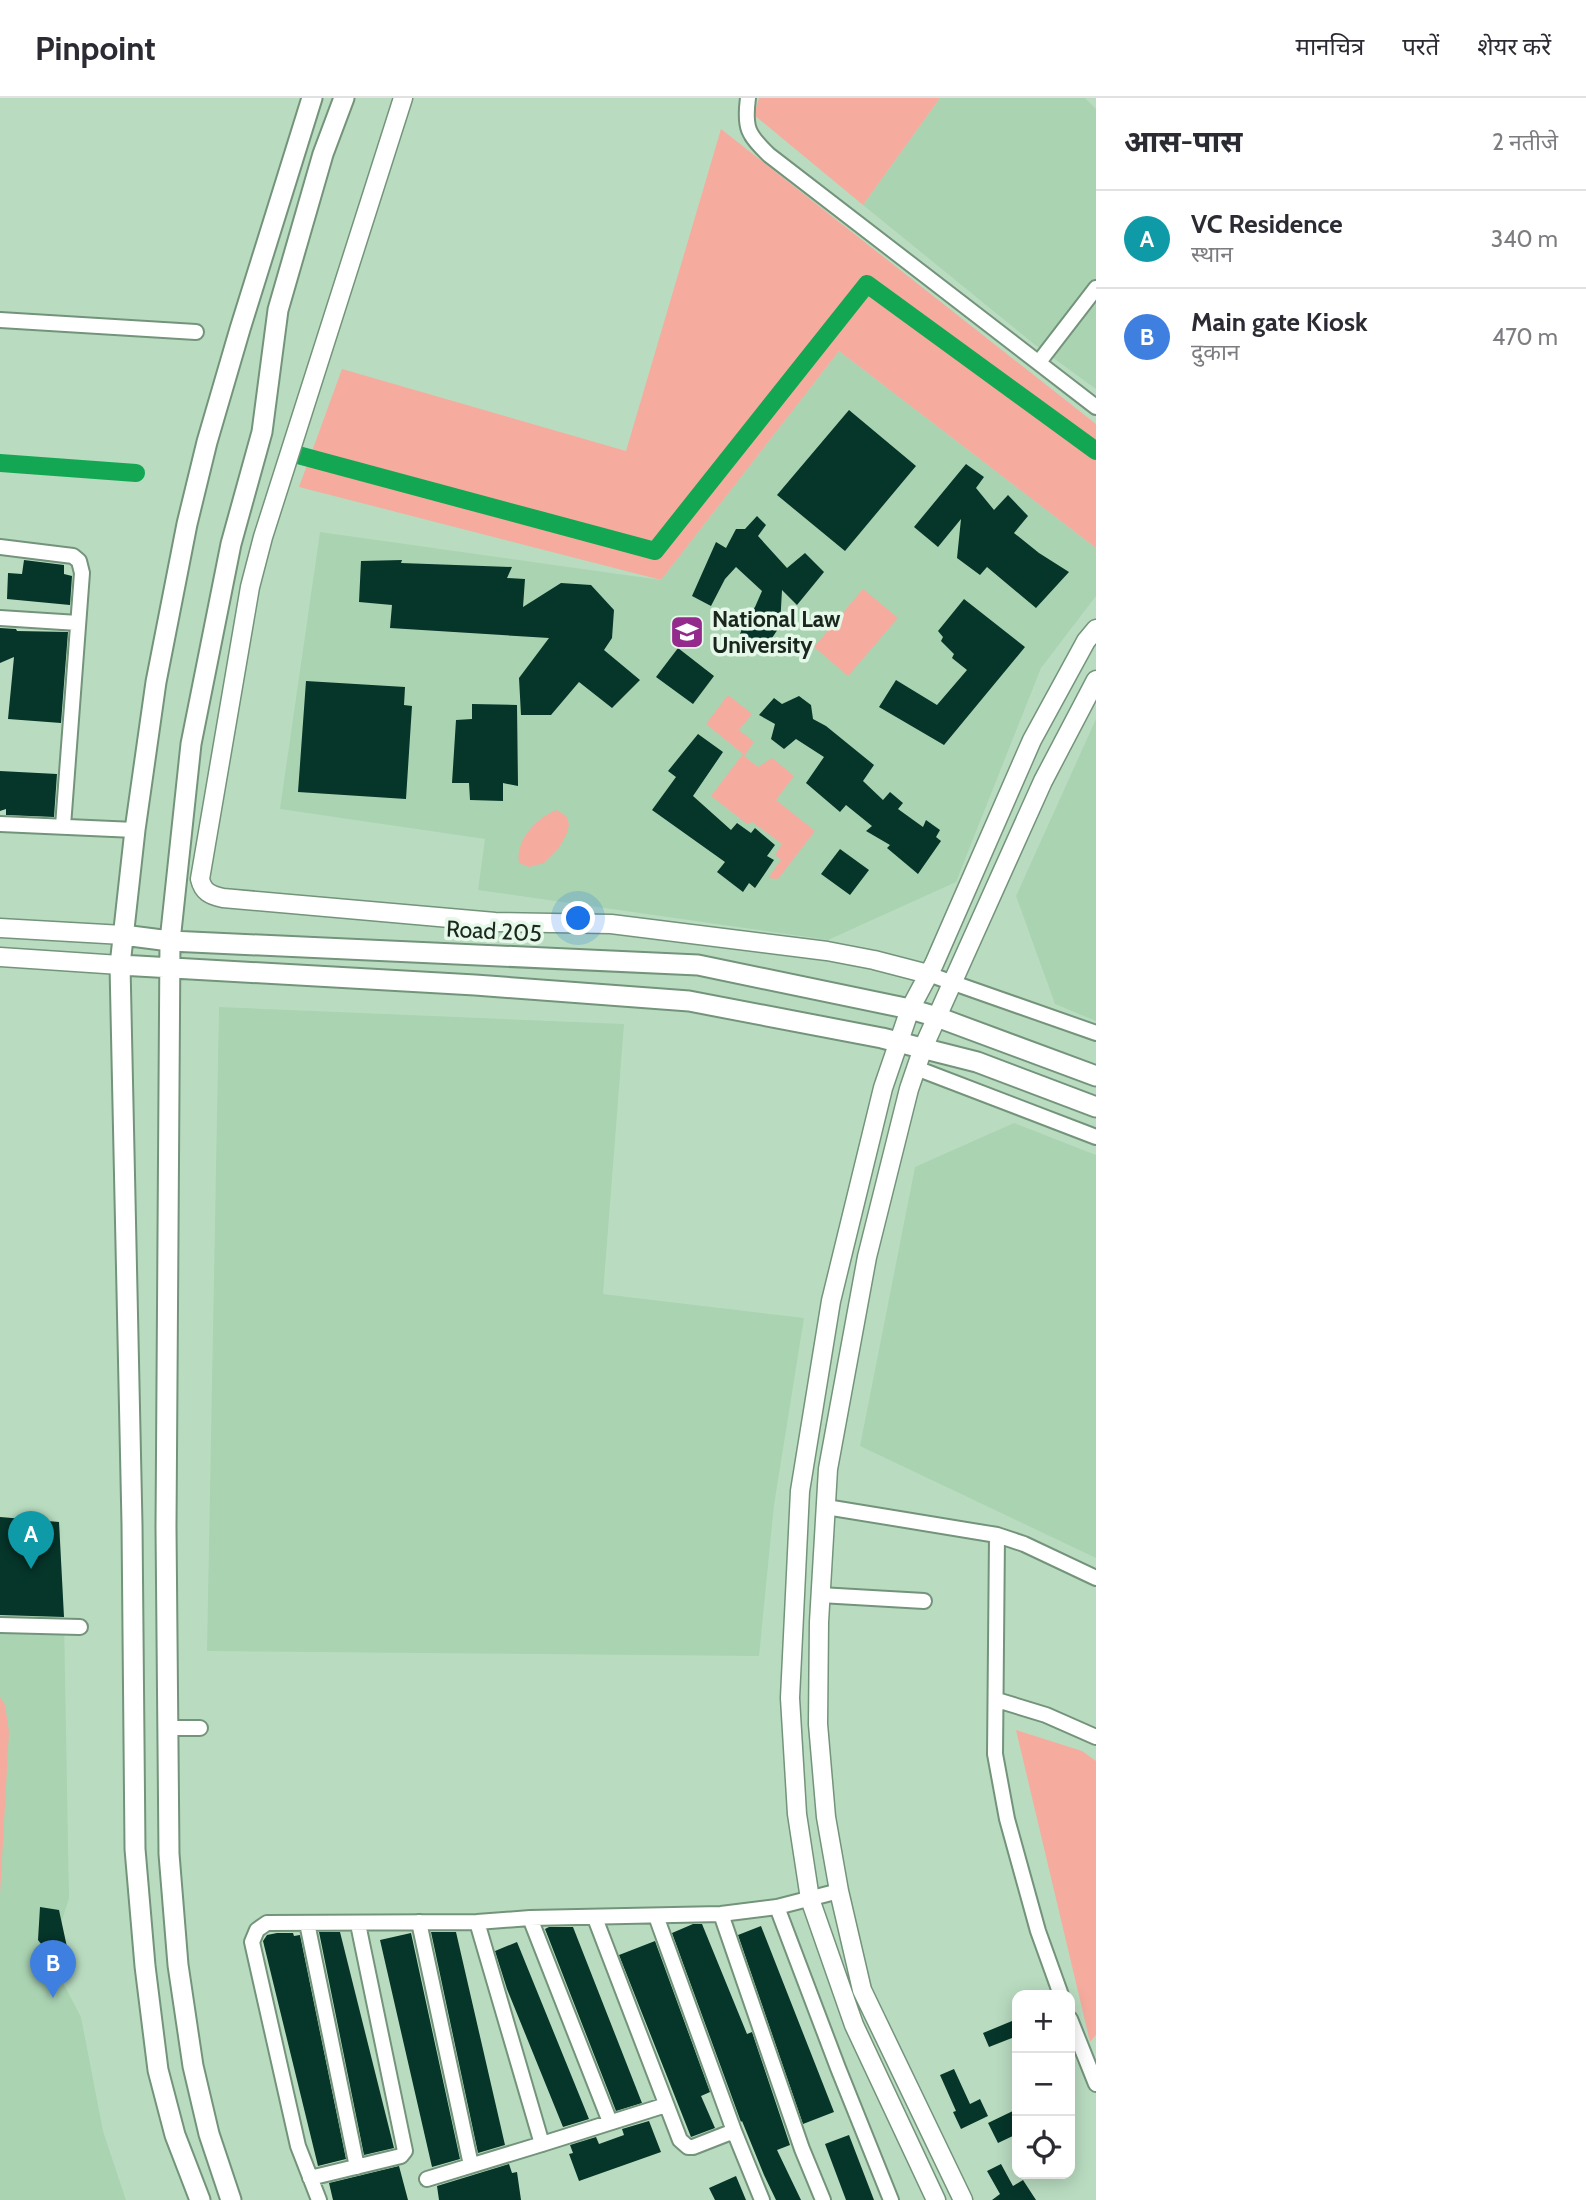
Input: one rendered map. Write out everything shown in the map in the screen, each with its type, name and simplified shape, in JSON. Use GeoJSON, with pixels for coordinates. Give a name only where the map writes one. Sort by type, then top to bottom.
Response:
{"type":"FeatureCollection","features":[{"type":"Feature","properties":{"kind":"main road"},"geometry":{"type":"LineString","coordinates":[[200,2200],[175,2135],[158,2070],[145,1966],[135,1849],[132,1524],[120,965],[135,830],[156,682],[187,524],[207,442],[240,329],[312,98]]}},
{"type":"Feature","properties":{"kind":"main road"},"geometry":{"type":"LineString","coordinates":[[231,2200],[209,2134],[193,2066],[178,1965],[169,1854],[166,1513],[170,941],[191,744],[234,531],[262,432],[278,310],[323,154],[344,98]]}},
{"type":"Feature","properties":{"kind":"main road","name":"Road 205"},"geometry":{"type":"LineString","coordinates":[[123,935],[170,941],[698,965],[910,1009],[1096,1076]]}},
{"type":"Feature","properties":{"kind":"main road"},"geometry":{"type":"LineString","coordinates":[[120,965],[689,1001],[899,1042],[977,1062],[1096,1107]]}},
{"type":"Feature","properties":{"kind":"street"},"geometry":{"type":"LineString","coordinates":[[403,98],[263,537],[250,587],[200,879],[202,887],[209,895],[223,898],[495,922],[624,926],[827,951],[928,974],[1096,1033]]}},
{"type":"Feature","properties":{"kind":"street"},"geometry":{"type":"LineString","coordinates":[[748,98],[746,109],[750,136],[769,155],[1096,407]]}},
{"type":"Feature","properties":{"kind":"street"},"geometry":{"type":"LineString","coordinates":[[1039,362],[1096,288]]}},
{"type":"Feature","properties":{"kind":"street"},"geometry":{"type":"LineString","coordinates":[[0,320],[196,332]]}},
{"type":"Feature","properties":{"kind":"street"},"geometry":{"type":"LineString","coordinates":[[0,547],[73,556],[79,561],[82,573],[63,826]]}},
{"type":"Feature","properties":{"kind":"street"},"geometry":{"type":"LineString","coordinates":[[0,618],[78,623]]}},
{"type":"Feature","properties":{"kind":"street"},"geometry":{"type":"LineString","coordinates":[[936,2200],[854,2025],[810,1899],[796,1814],[790,1698],[800,1491],[831,1301],[883,1088],[910,1009],[1032,740],[1086,641],[1096,629]]}},
{"type":"Feature","properties":{"kind":"street"},"geometry":{"type":"LineString","coordinates":[[963,2200],[862,1990],[839,1891],[827,1816],[818,1724],[820,1595],[828,1469],[867,1257],[916,1068],[1043,781],[1096,680]]}},
{"type":"Feature","properties":{"kind":"street"},"geometry":{"type":"LineString","coordinates":[[0,824],[135,830]]}},
{"type":"Feature","properties":{"kind":"street","name":"Road 205"},"geometry":{"type":"LineString","coordinates":[[0,928],[123,935]]}},
{"type":"Feature","properties":{"kind":"street"},"geometry":{"type":"LineString","coordinates":[[0,957],[120,965]]}},
{"type":"Feature","properties":{"kind":"street"},"geometry":{"type":"LineString","coordinates":[[916,1068],[1096,1137]]}},
{"type":"Feature","properties":{"kind":"street"},"geometry":{"type":"LineString","coordinates":[[826,1507],[997,1535],[1024,1544],[1096,1578]]}},
{"type":"Feature","properties":{"kind":"street"},"geometry":{"type":"LineString","coordinates":[[997,1535],[995,1754],[1007,1819],[1038,1931],[1059,1990]]}},
{"type":"Feature","properties":{"kind":"street"},"geometry":{"type":"LineString","coordinates":[[820,1595],[923,1601]]}},
{"type":"Feature","properties":{"kind":"street"},"geometry":{"type":"LineString","coordinates":[[0,1625],[80,1627]]}},
{"type":"Feature","properties":{"kind":"street"},"geometry":{"type":"LineString","coordinates":[[997,1700],[1046,1715],[1096,1738]]}},
{"type":"Feature","properties":{"kind":"street"},"geometry":{"type":"LineString","coordinates":[[168,1728],[200,1728]]}},
{"type":"Feature","properties":{"kind":"street"},"geometry":{"type":"LineString","coordinates":[[319,2200],[298,2146],[252,1942],[257,1930],[267,1923],[477,1922],[530,1918],[720,1914],[777,1907],[839,1891]]}},
{"type":"Feature","properties":{"kind":"street"},"geometry":{"type":"LineString","coordinates":[[777,1907],[891,2200]]}},
{"type":"Feature","properties":{"kind":"street"},"geometry":{"type":"LineString","coordinates":[[720,1914],[802,2149],[823,2200]]}},
{"type":"Feature","properties":{"kind":"street"},"geometry":{"type":"LineString","coordinates":[[656,1916],[734,2131],[762,2200]]}},
{"type":"Feature","properties":{"kind":"street"},"geometry":{"type":"LineString","coordinates":[[595,1917],[680,2140],[692,2147],[734,2131]]}},
{"type":"Feature","properties":{"kind":"street"},"geometry":{"type":"LineString","coordinates":[[530,1918],[610,2122]]}},
{"type":"Feature","properties":{"kind":"street"},"geometry":{"type":"LineString","coordinates":[[419,1922],[471,2165]]}},
{"type":"Feature","properties":{"kind":"street"},"geometry":{"type":"LineString","coordinates":[[477,1922],[541,2144]]}},
{"type":"Feature","properties":{"kind":"street"},"geometry":{"type":"LineString","coordinates":[[307,1923],[357,2167]]}},
{"type":"Feature","properties":{"kind":"street"},"geometry":{"type":"LineString","coordinates":[[310,2178],[401,2156],[405,2151],[358,1924]]}},
{"type":"Feature","properties":{"kind":"street"},"geometry":{"type":"LineString","coordinates":[[1075,2031],[1095,2081]]}},
{"type":"Feature","properties":{"kind":"street"},"geometry":{"type":"LineString","coordinates":[[427,2179],[666,2105]]}},
{"type":"Feature","properties":{"kind":"shaded area"},"geometry":{"type":"Polygon","coordinates":[[[759,98],[940,98],[863,205],[754,115],[759,98]]]}},
{"type":"Feature","properties":{"kind":"shaded area"},"geometry":{"type":"Polygon","coordinates":[[[940,98],[1085,98],[1096,109],[1096,389],[1034,344],[863,205],[940,98]]]}},
{"type":"Feature","properties":{"kind":"shaded area"},"geometry":{"type":"Polygon","coordinates":[[[721,129],[1096,424],[1096,548],[839,351],[661,580],[299,487],[342,369],[626,451],[721,129]]]}},
{"type":"Feature","properties":{"kind":"shaded area","name":"National Law University"},"geometry":{"type":"Polygon","coordinates":[[[839,351],[1096,548],[1096,596],[1041,668],[956,882],[828,940],[478,890],[485,839],[280,809],[320,532],[661,580],[839,351]]]}},
{"type":"Feature","properties":{"kind":"shaded area"},"geometry":{"type":"Polygon","coordinates":[[[863,589],[898,618],[848,676],[814,647],[863,589]]]}},
{"type":"Feature","properties":{"kind":"shaded area"},"geometry":{"type":"Polygon","coordinates":[[[728,695],[752,714],[739,730],[754,742],[744,756],[758,767],[772,758],[794,776],[776,800],[815,831],[778,879],[768,878],[781,860],[775,855],[782,844],[752,822],[747,824],[711,796],[743,754],[706,724],[728,695]]]}},
{"type":"Feature","properties":{"kind":"shaded area"},"geometry":{"type":"Polygon","coordinates":[[[1096,719],[1096,1021],[1055,1004],[1016,896],[1096,719]]]}},
{"type":"Feature","properties":{"kind":"shaded area"},"geometry":{"type":"Polygon","coordinates":[[[557,810],[567,817],[569,825],[559,848],[544,863],[529,867],[519,863],[520,846],[529,830],[549,813],[557,810]]]}},
{"type":"Feature","properties":{"kind":"shaded area"},"geometry":{"type":"Polygon","coordinates":[[[219,1007],[624,1024],[603,1294],[804,1318],[774,1505],[759,1656],[207,1651],[219,1007]]]}},
{"type":"Feature","properties":{"kind":"shaded area"},"geometry":{"type":"Polygon","coordinates":[[[1014,1123],[1096,1155],[1096,1558],[860,1446],[915,1167],[1014,1123]]]}},
{"type":"Feature","properties":{"kind":"shaded area"},"geometry":{"type":"Polygon","coordinates":[[[0,1517],[59,1522],[64,1619],[69,1898],[50,1958],[81,2017],[103,2131],[126,2200],[0,2200],[0,1517]]]}},
{"type":"Feature","properties":{"kind":"shaded area"},"geometry":{"type":"Polygon","coordinates":[[[0,1697],[5,1705],[9,1732],[0,1895],[0,1697]]]}},
{"type":"Feature","properties":{"kind":"shaded area"},"geometry":{"type":"Polygon","coordinates":[[[1016,1730],[1082,1751],[1096,1761],[1096,2035],[1090,2042],[1016,1730]]]}},
{"type":"Feature","properties":{"kind":"building"},"geometry":{"type":"Polygon","coordinates":[[[849,410],[916,466],[845,551],[777,495],[849,410]]]}},
{"type":"Feature","properties":{"kind":"building"},"geometry":{"type":"Polygon","coordinates":[[[966,464],[984,477],[976,488],[994,510],[1008,495],[1028,516],[1014,533],[1069,572],[1036,608],[987,567],[980,575],[957,558],[961,519],[938,547],[914,527],[966,464]]]}},
{"type":"Feature","properties":{"kind":"building"},"geometry":{"type":"Polygon","coordinates":[[[757,516],[766,525],[758,536],[787,568],[805,553],[824,572],[797,605],[782,590],[780,626],[764,650],[740,634],[762,591],[736,567],[725,579],[711,606],[692,596],[716,542],[726,548],[736,529],[745,529],[757,516]]]}},
{"type":"Feature","properties":{"kind":"building"},"geometry":{"type":"Polygon","coordinates":[[[24,560],[64,565],[64,574],[72,576],[70,605],[7,599],[8,573],[22,574],[24,560]]]}},
{"type":"Feature","properties":{"kind":"building"},"geometry":{"type":"Polygon","coordinates":[[[402,560],[401,563],[512,567],[507,578],[525,579],[523,607],[561,583],[591,585],[614,610],[612,638],[604,650],[640,680],[612,708],[579,682],[551,715],[521,715],[519,678],[549,638],[390,628],[392,605],[359,602],[361,561],[402,560]]]}},
{"type":"Feature","properties":{"kind":"building"},"geometry":{"type":"Polygon","coordinates":[[[964,599],[1025,647],[944,745],[879,707],[896,680],[937,705],[967,670],[952,658],[954,654],[941,641],[943,637],[938,631],[964,599]]]}},
{"type":"Feature","properties":{"kind":"building"},"geometry":{"type":"Polygon","coordinates":[[[0,628],[68,632],[61,723],[8,719],[14,657],[0,663],[0,628]]]}},
{"type":"Feature","properties":{"kind":"building"},"geometry":{"type":"Polygon","coordinates":[[[678,648],[714,676],[693,704],[656,677],[678,648]]]}},
{"type":"Feature","properties":{"kind":"building"},"geometry":{"type":"Polygon","coordinates":[[[306,681],[405,687],[404,705],[412,706],[406,799],[298,792],[306,681]]]}},
{"type":"Feature","properties":{"kind":"building"},"geometry":{"type":"Polygon","coordinates":[[[799,696],[811,705],[813,719],[826,726],[874,765],[863,781],[883,800],[890,792],[903,803],[898,809],[923,827],[926,820],[940,830],[936,837],[941,841],[918,874],[887,848],[890,845],[866,831],[872,826],[846,805],[840,812],[806,783],[824,757],[796,739],[784,749],[771,739],[775,724],[759,715],[774,698],[782,704],[799,696]]]}},
{"type":"Feature","properties":{"kind":"building"},"geometry":{"type":"Polygon","coordinates":[[[472,704],[517,705],[518,786],[503,783],[503,801],[470,800],[469,783],[452,783],[456,720],[472,719],[472,704]]]}},
{"type":"Feature","properties":{"kind":"building"},"geometry":{"type":"Polygon","coordinates":[[[698,734],[723,752],[693,796],[731,830],[737,823],[751,833],[755,828],[775,845],[767,856],[774,860],[755,888],[749,883],[743,892],[717,872],[725,862],[652,810],[676,777],[668,771],[698,734]]]}},
{"type":"Feature","properties":{"kind":"building"},"geometry":{"type":"Polygon","coordinates":[[[0,771],[57,774],[54,817],[6,815],[6,809],[0,811],[0,771]]]}},
{"type":"Feature","properties":{"kind":"building"},"geometry":{"type":"Polygon","coordinates":[[[840,849],[869,870],[850,895],[821,874],[840,849]]]}},
{"type":"Feature","properties":{"kind":"building"},"geometry":{"type":"Polygon","coordinates":[[[0,1517],[59,1522],[64,1617],[0,1615],[0,1517]]]}},
{"type":"Feature","properties":{"kind":"building"},"geometry":{"type":"Polygon","coordinates":[[[40,1907],[59,1910],[67,1947],[45,1949],[38,1940],[40,1907]]]}},
{"type":"Feature","properties":{"kind":"building"},"geometry":{"type":"Polygon","coordinates":[[[693,1924],[702,1924],[747,2034],[752,2032],[790,2145],[777,2150],[801,2200],[776,2200],[741,2122],[672,1933],[693,1924]]]}},
{"type":"Feature","properties":{"kind":"building"},"geometry":{"type":"Polygon","coordinates":[[[761,1926],[834,2112],[803,2124],[738,1935],[761,1926]]]}},
{"type":"Feature","properties":{"kind":"building"},"geometry":{"type":"Polygon","coordinates":[[[573,1927],[642,2103],[616,2111],[545,1929],[573,1927]]]}},
{"type":"Feature","properties":{"kind":"building"},"geometry":{"type":"Polygon","coordinates":[[[319,1932],[340,1932],[394,2148],[364,2155],[319,1932]]]}},
{"type":"Feature","properties":{"kind":"building"},"geometry":{"type":"Polygon","coordinates":[[[431,1932],[456,1932],[505,2145],[478,2153],[431,1932]]]}},
{"type":"Feature","properties":{"kind":"building"},"geometry":{"type":"Polygon","coordinates":[[[411,1933],[460,2159],[432,2167],[380,1940],[411,1933]]]}},
{"type":"Feature","properties":{"kind":"building"},"geometry":{"type":"Polygon","coordinates":[[[267,1935],[300,1935],[346,2159],[318,2166],[263,1941],[267,1935]]]}},
{"type":"Feature","properties":{"kind":"building"},"geometry":{"type":"Polygon","coordinates":[[[655,1941],[710,2092],[701,2096],[715,2128],[691,2137],[619,1955],[655,1941]]]}},
{"type":"Feature","properties":{"kind":"building"},"geometry":{"type":"Polygon","coordinates":[[[517,1942],[589,2119],[563,2127],[507,1989],[495,1951],[517,1942]]]}},
{"type":"Feature","properties":{"kind":"building"},"geometry":{"type":"Polygon","coordinates":[[[1012,2021],[1012,2038],[989,2047],[983,2033],[1012,2021]]]}},
{"type":"Feature","properties":{"kind":"building"},"geometry":{"type":"Polygon","coordinates":[[[954,2069],[970,2104],[980,2099],[988,2116],[961,2129],[940,2075],[954,2069]]]}},
{"type":"Feature","properties":{"kind":"building"},"geometry":{"type":"Polygon","coordinates":[[[1012,2111],[1012,2136],[998,2143],[988,2123],[1012,2111]]]}},
{"type":"Feature","properties":{"kind":"building"},"geometry":{"type":"Polygon","coordinates":[[[649,2121],[661,2152],[579,2181],[569,2154],[573,2153],[570,2145],[596,2137],[599,2144],[624,2135],[622,2129],[649,2121]]]}},
{"type":"Feature","properties":{"kind":"building"},"geometry":{"type":"Polygon","coordinates":[[[849,2135],[874,2200],[846,2200],[825,2144],[849,2135]]]}},
{"type":"Feature","properties":{"kind":"building"},"geometry":{"type":"Polygon","coordinates":[[[509,2164],[512,2173],[517,2172],[521,2200],[439,2200],[437,2186],[509,2164]]]}},
{"type":"Feature","properties":{"kind":"building"},"geometry":{"type":"Polygon","coordinates":[[[1001,2164],[1013,2186],[1023,2180],[1036,2200],[992,2200],[1000,2194],[987,2171],[1001,2164]]]}},
{"type":"Feature","properties":{"kind":"building"},"geometry":{"type":"Polygon","coordinates":[[[399,2166],[408,2200],[333,2200],[329,2183],[399,2166]]]}},
{"type":"Feature","properties":{"kind":"building"},"geometry":{"type":"Polygon","coordinates":[[[736,2176],[746,2200],[715,2200],[709,2188],[736,2176]]]}},
{"type":"Feature","properties":{"kind":"waterway"},"geometry":{"type":"LineString","coordinates":[[298,455],[655,551],[867,284],[1096,451]]}},
{"type":"Feature","properties":{"kind":"waterway"},"geometry":{"type":"LineString","coordinates":[[0,463],[136,473]]}},
{"type":"Feature","properties":{"kind":"place","name":"National Law University"},"geometry":{"type":"Point","coordinates":[687,632]}},
{"type":"Feature","properties":{"kind":"place","name":"VC Residence"},"geometry":{"type":"Point","coordinates":[31,1569]}},
{"type":"Feature","properties":{"kind":"place","name":"Main gate Kiosk"},"geometry":{"type":"Point","coordinates":[53,1998]}}]}
